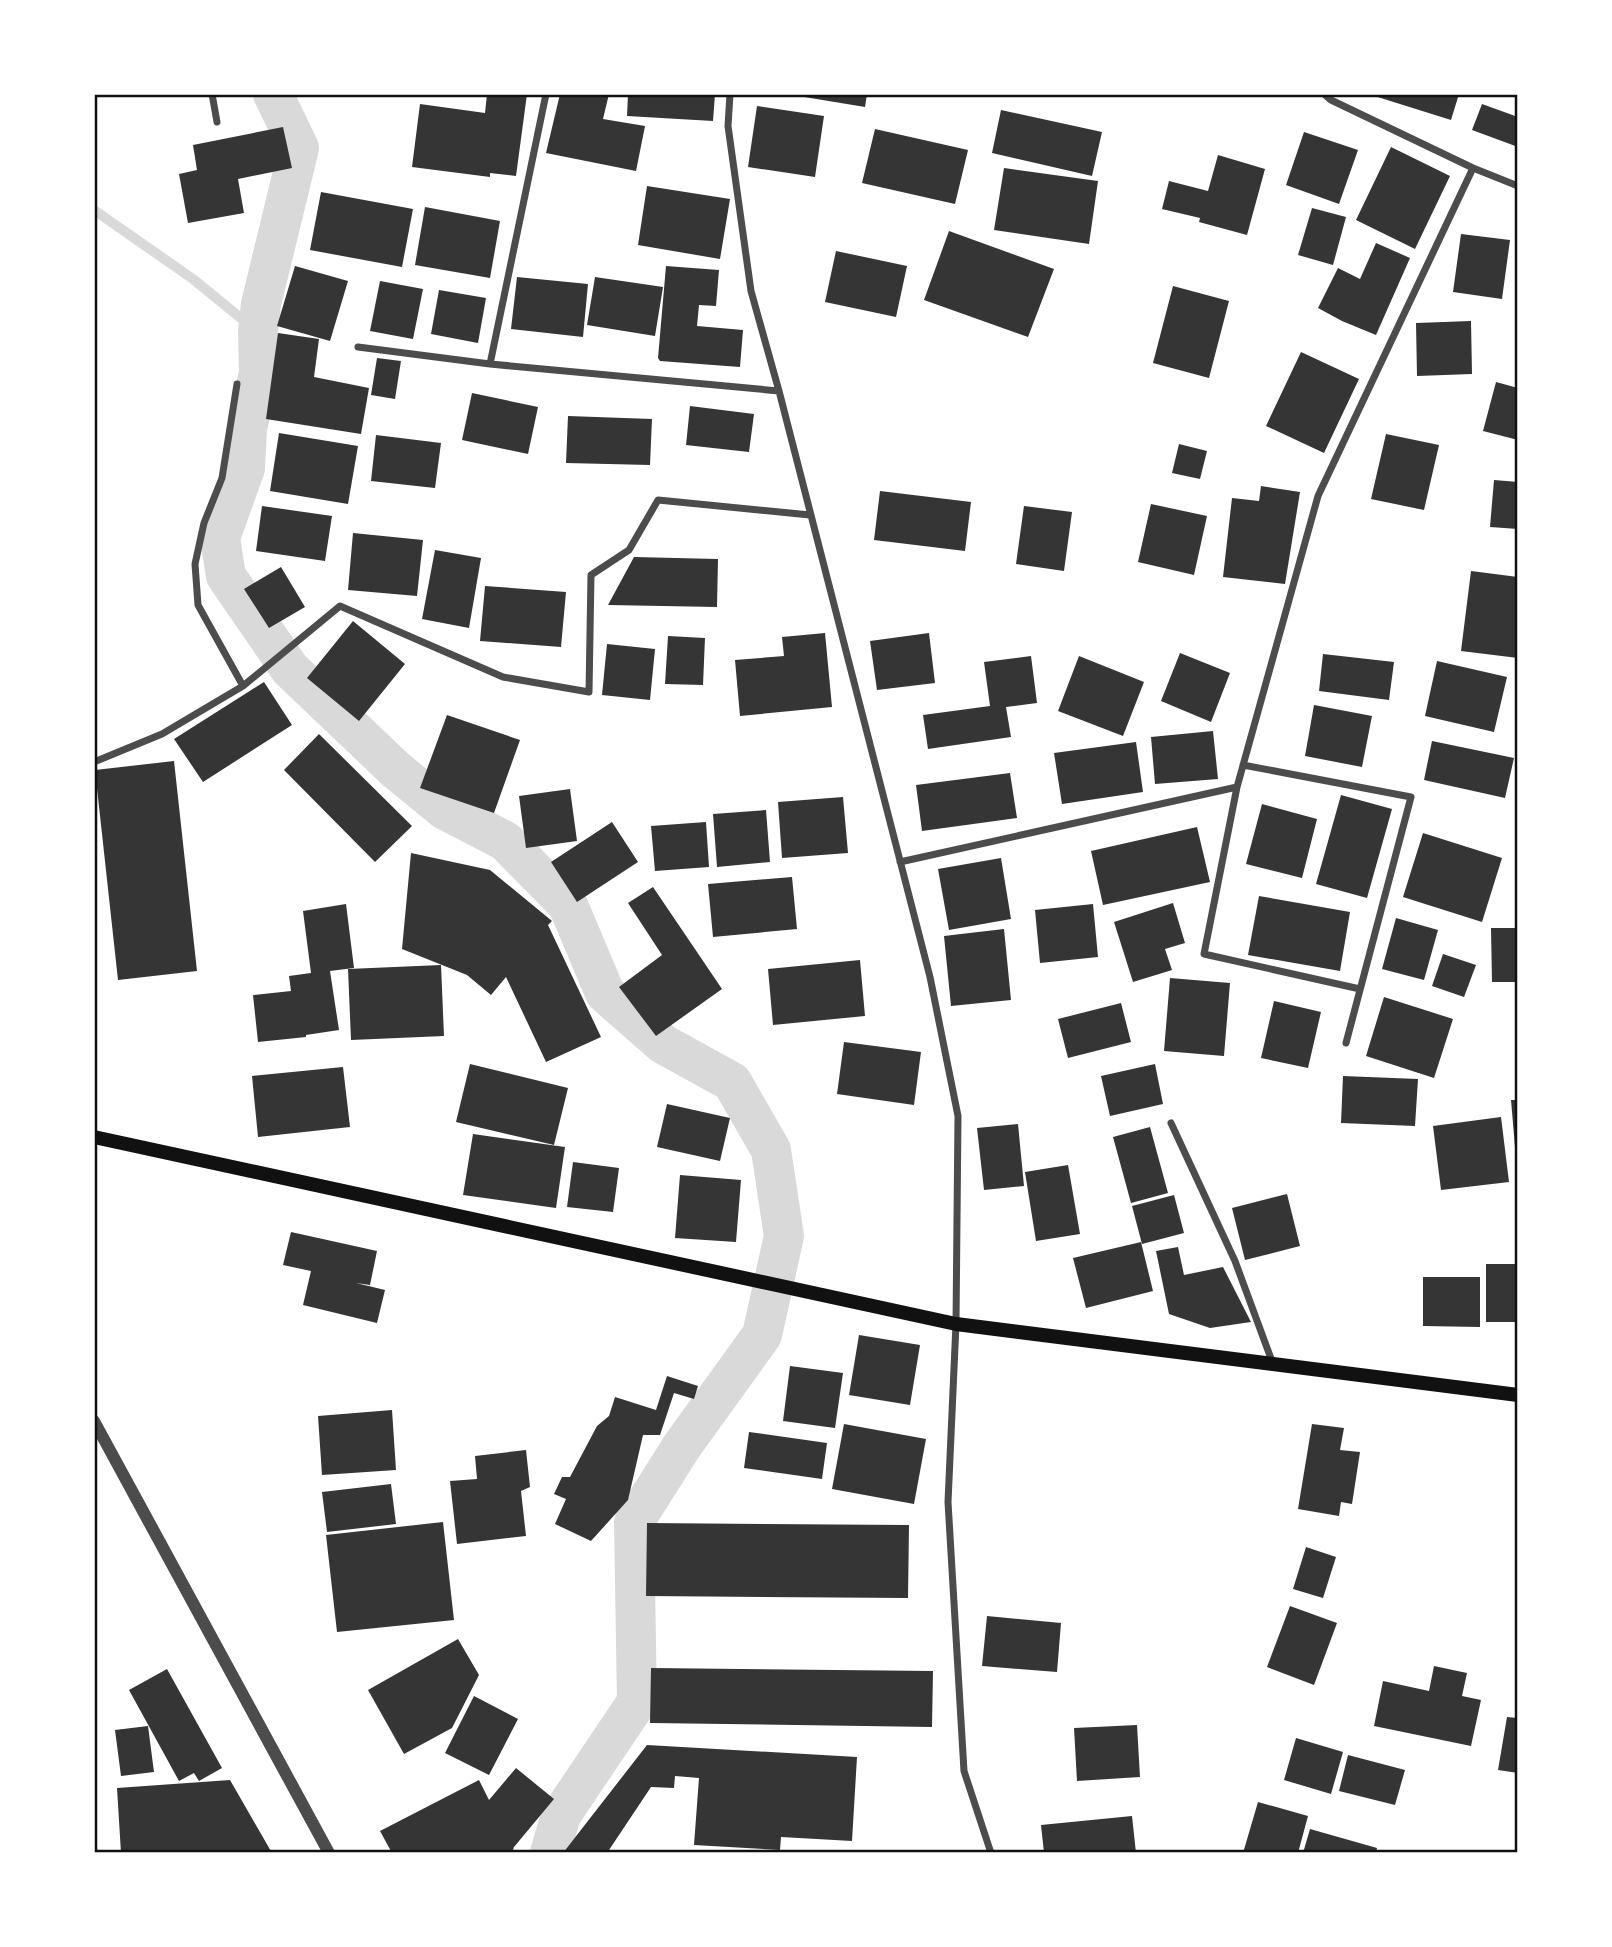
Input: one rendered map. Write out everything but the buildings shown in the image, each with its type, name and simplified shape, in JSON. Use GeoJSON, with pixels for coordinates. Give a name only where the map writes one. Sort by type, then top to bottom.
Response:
{"type":"FeatureCollection","features":[{"type":"Feature","properties":{"kind":"main road"},"geometry":{"type":"LineString","coordinates":[[94,1138],[956,1324],[1517,1395]]}},
{"type":"Feature","properties":{"kind":"street"},"geometry":{"type":"LineString","coordinates":[[212,94],[216,122]]}},
{"type":"Feature","properties":{"kind":"street"},"geometry":{"type":"LineString","coordinates":[[490,364],[546,94]]}},
{"type":"Feature","properties":{"kind":"street"},"geometry":{"type":"LineString","coordinates":[[730,94],[728,126],[751,291],[930,977],[958,1116],[956,1324],[948,1502],[964,1770],[991,1853]]}},
{"type":"Feature","properties":{"kind":"street"},"geometry":{"type":"LineString","coordinates":[[1324,94],[1473,168],[1517,186]]}},
{"type":"Feature","properties":{"kind":"street"},"geometry":{"type":"LineString","coordinates":[[1360,989],[1204,954],[1237,787],[1318,496],[1473,168]]}},
{"type":"Feature","properties":{"kind":"street"},"geometry":{"type":"LineString","coordinates":[[358,347],[490,364],[779,391]]}},
{"type":"Feature","properties":{"kind":"street"},"geometry":{"type":"LineString","coordinates":[[237,384],[222,478],[204,523],[195,564],[198,605],[243,686]]}},
{"type":"Feature","properties":{"kind":"street"},"geometry":{"type":"LineString","coordinates":[[94,762],[162,734],[243,686],[340,606],[503,677],[589,692],[591,575],[629,550],[658,500],[810,515]]}},
{"type":"Feature","properties":{"kind":"street"},"geometry":{"type":"LineString","coordinates":[[1243,765],[1411,797],[1346,1043]]}},
{"type":"Feature","properties":{"kind":"street"},"geometry":{"type":"LineString","coordinates":[[900,862],[1237,787]]}},
{"type":"Feature","properties":{"kind":"street"},"geometry":{"type":"LineString","coordinates":[[1171,1123],[1235,1261],[1273,1364]]}},
{"type":"Feature","properties":{"kind":"street"},"geometry":{"type":"LineString","coordinates":[[94,1421],[329,1853]]}},
{"type":"Feature","properties":{"kind":"waterway"},"geometry":{"type":"LineString","coordinates":[[273,94],[299,148],[261,304],[258,332],[259,373],[247,429],[245,468],[220,538],[226,576],[290,669],[395,769],[445,810],[505,841],[568,905],[605,993],[663,1044],[732,1082],[771,1150],[784,1236],[762,1335],[682,1446],[634,1522],[637,1702],[561,1815],[550,1853]]}},
{"type":"Feature","properties":{"kind":"waterway"},"geometry":{"type":"LineString","coordinates":[[94,210],[193,279],[258,332]]}}]}
